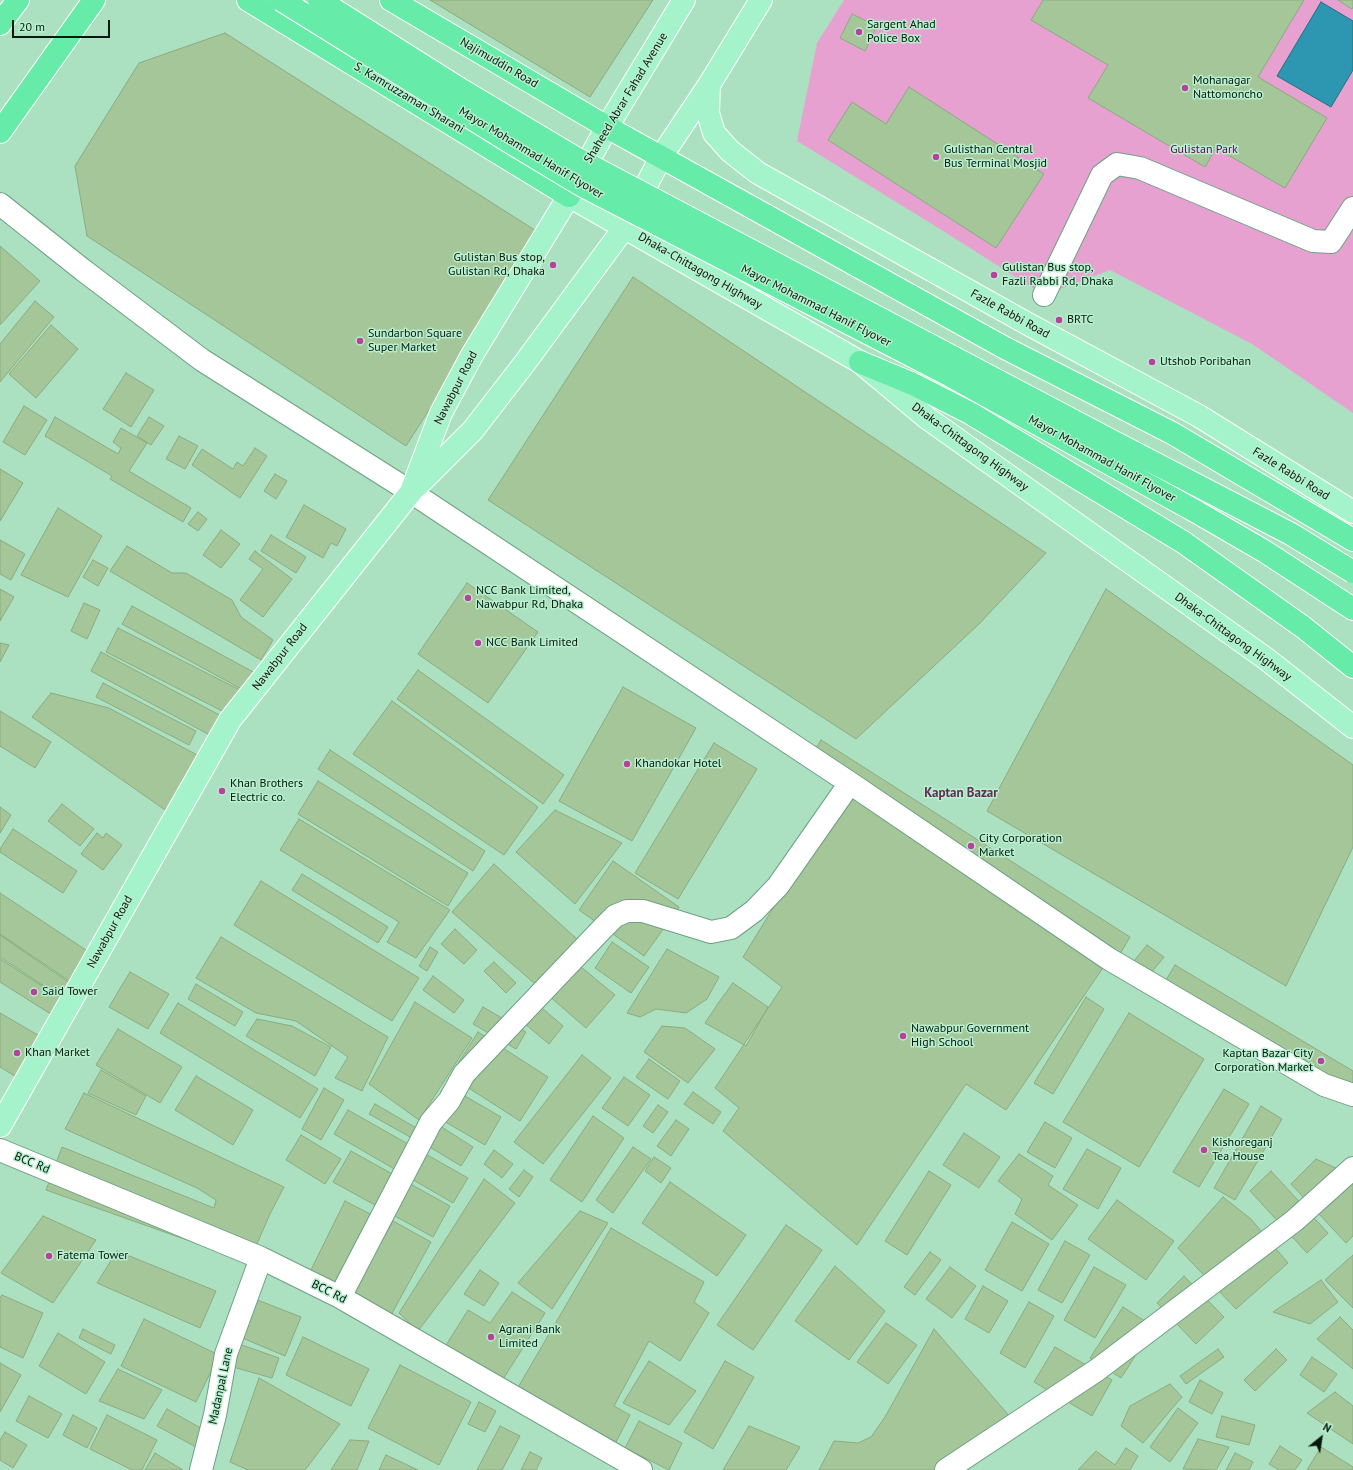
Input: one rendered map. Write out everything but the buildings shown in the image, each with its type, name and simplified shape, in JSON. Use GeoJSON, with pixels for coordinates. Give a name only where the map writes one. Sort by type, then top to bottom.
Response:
{"type":"FeatureCollection","features":[{"type":"Feature","properties":{"kind":"highway"},"geometry":{"type":"LineString","coordinates":[[0,24],[18,0]]}},
{"type":"Feature","properties":{"kind":"highway"},"geometry":{"type":"LineString","coordinates":[[0,132],[94,0]]}},
{"type":"Feature","properties":{"kind":"highway","name":"S. Kamruzzaman Sharani"},"geometry":{"type":"LineString","coordinates":[[248,0],[569,196]]}},
{"type":"Feature","properties":{"kind":"highway","name":"Mayor Mohammad Hanif Flyover"},"geometry":{"type":"LineString","coordinates":[[281,0],[581,185],[952,376],[1264,551],[1353,609]]}},
{"type":"Feature","properties":{"kind":"highway","name":"Mayor Mohammad Hanif Flyover"},"geometry":{"type":"LineString","coordinates":[[319,0],[460,90],[574,157],[1084,427],[1291,534],[1353,572]]}},
{"type":"Feature","properties":{"kind":"highway","name":"Najimuddin Road"},"geometry":{"type":"LineString","coordinates":[[391,0],[607,127],[1005,348],[1172,434],[1353,540]]}},
{"type":"Feature","properties":{"kind":"highway"},"geometry":{"type":"LineString","coordinates":[[860,362],[913,384],[970,413],[1183,542],[1303,627],[1353,667]]}},
{"type":"Feature","properties":{"kind":"main road","name":"Shaheed Abrar Fahad Avenue"},"geometry":{"type":"LineString","coordinates":[[569,196],[607,127],[684,0]]}},
{"type":"Feature","properties":{"kind":"main road"},"geometry":{"type":"LineString","coordinates":[[411,492],[473,430],[524,364],[624,228],[662,157],[709,86],[761,0]]}},
{"type":"Feature","properties":{"kind":"main road","name":"Fazle Rabbi Road"},"geometry":{"type":"LineString","coordinates":[[709,86],[708,113],[714,133],[730,151],[758,173],[1028,324],[1199,416],[1353,512]]}},
{"type":"Feature","properties":{"kind":"main road","name":"Dhaka-Chittagong Highway"},"geometry":{"type":"LineString","coordinates":[[569,196],[860,362],[927,418],[1265,658],[1353,727]]}},
{"type":"Feature","properties":{"kind":"main road","name":"Nawabpur Road"},"geometry":{"type":"LineString","coordinates":[[0,1126],[230,720],[411,492],[441,413],[472,356],[569,196]]}},
{"type":"Feature","properties":{"kind":"street"},"geometry":{"type":"LineString","coordinates":[[1044,296],[1102,175],[1117,164],[1140,168],[1313,241],[1331,242],[1353,208]]}},
{"type":"Feature","properties":{"kind":"street"},"geometry":{"type":"LineString","coordinates":[[0,204],[83,270],[202,360],[411,492],[850,783],[1109,959],[1324,1085],[1353,1095]]}},
{"type":"Feature","properties":{"kind":"street"},"geometry":{"type":"LineString","coordinates":[[340,1296],[431,1122],[449,1100],[464,1074],[611,920],[615,916],[627,911],[643,911],[711,932],[731,928],[754,912],[778,886],[850,783]]}},
{"type":"Feature","properties":{"kind":"street","name":"BCC Rd"},"geometry":{"type":"LineString","coordinates":[[0,1150],[261,1258],[340,1296],[641,1470]]}},
{"type":"Feature","properties":{"kind":"street"},"geometry":{"type":"LineString","coordinates":[[946,1470],[1097,1370],[1294,1221],[1353,1168]]}},
{"type":"Feature","properties":{"kind":"street","name":"Madanpal Lane"},"geometry":{"type":"LineString","coordinates":[[201,1470],[215,1415],[226,1354],[261,1258]]}},
{"type":"Feature","properties":{"kind":"green space","name":"Gulistan Park"},"geometry":{"type":"Polygon","coordinates":[[[844,0],[1353,0],[1353,413],[1252,344],[1110,270],[1044,295],[797,141],[817,43],[844,0]]]}},
{"type":"Feature","properties":{"kind":"water"},"geometry":{"type":"Polygon","coordinates":[[[1321,2],[1353,21],[1353,70],[1331,107],[1277,76],[1321,2]]]}},
{"type":"Feature","properties":{"kind":"place","name":"Sargent Ahad Police Box"},"geometry":{"type":"Point","coordinates":[859,32]}},
{"type":"Feature","properties":{"kind":"place","name":"Mohanagar Nattomoncho"},"geometry":{"type":"Point","coordinates":[1185,88]}},
{"type":"Feature","properties":{"kind":"place","name":"Gulisthan Central Bus Terminal Mosjid"},"geometry":{"type":"Point","coordinates":[936,157]}},
{"type":"Feature","properties":{"kind":"place","name":"Gulistan Bus stop, Gulistan Rd, Dhaka"},"geometry":{"type":"Point","coordinates":[553,265]}},
{"type":"Feature","properties":{"kind":"place","name":"Gulistan Bus stop, Fazli Rabbi Rd, Dhaka"},"geometry":{"type":"Point","coordinates":[994,275]}},
{"type":"Feature","properties":{"kind":"place","name":"BRTC"},"geometry":{"type":"Point","coordinates":[1059,320]}},
{"type":"Feature","properties":{"kind":"place","name":"Sundarbon Square Super Market"},"geometry":{"type":"Point","coordinates":[360,341]}},
{"type":"Feature","properties":{"kind":"place","name":"Utshob Poribahan"},"geometry":{"type":"Point","coordinates":[1152,362]}},
{"type":"Feature","properties":{"kind":"place","name":"NCC Bank Limited, Nawabpur Rd, Dhaka"},"geometry":{"type":"Point","coordinates":[468,598]}},
{"type":"Feature","properties":{"kind":"place","name":"NCC Bank Limited"},"geometry":{"type":"Point","coordinates":[478,643]}},
{"type":"Feature","properties":{"kind":"place","name":"Khandokar Hotel"},"geometry":{"type":"Point","coordinates":[627,764]}},
{"type":"Feature","properties":{"kind":"place","name":"Khan Brothers Electric co."},"geometry":{"type":"Point","coordinates":[222,791]}},
{"type":"Feature","properties":{"kind":"place","name":"City Corporation Market"},"geometry":{"type":"Point","coordinates":[971,846]}},
{"type":"Feature","properties":{"kind":"place","name":"Said Tower"},"geometry":{"type":"Point","coordinates":[34,992]}},
{"type":"Feature","properties":{"kind":"place","name":"Nawabpur Government High School"},"geometry":{"type":"Point","coordinates":[903,1036]}},
{"type":"Feature","properties":{"kind":"place","name":"Khan Market"},"geometry":{"type":"Point","coordinates":[17,1053]}},
{"type":"Feature","properties":{"kind":"place","name":"Kaptan Bazar City Corporation Market"},"geometry":{"type":"Point","coordinates":[1321,1061]}},
{"type":"Feature","properties":{"kind":"place","name":"Kishoreganj Tea House"},"geometry":{"type":"Point","coordinates":[1204,1150]}},
{"type":"Feature","properties":{"kind":"place","name":"Fatema Tower"},"geometry":{"type":"Point","coordinates":[49,1256]}},
{"type":"Feature","properties":{"kind":"place","name":"Agrani Bank Limited"},"geometry":{"type":"Point","coordinates":[491,1337]}},
{"type":"Feature","properties":{"kind":"district","name":"Kaptan Bazar"},"geometry":{"type":"Point","coordinates":[961,793]}}]}
